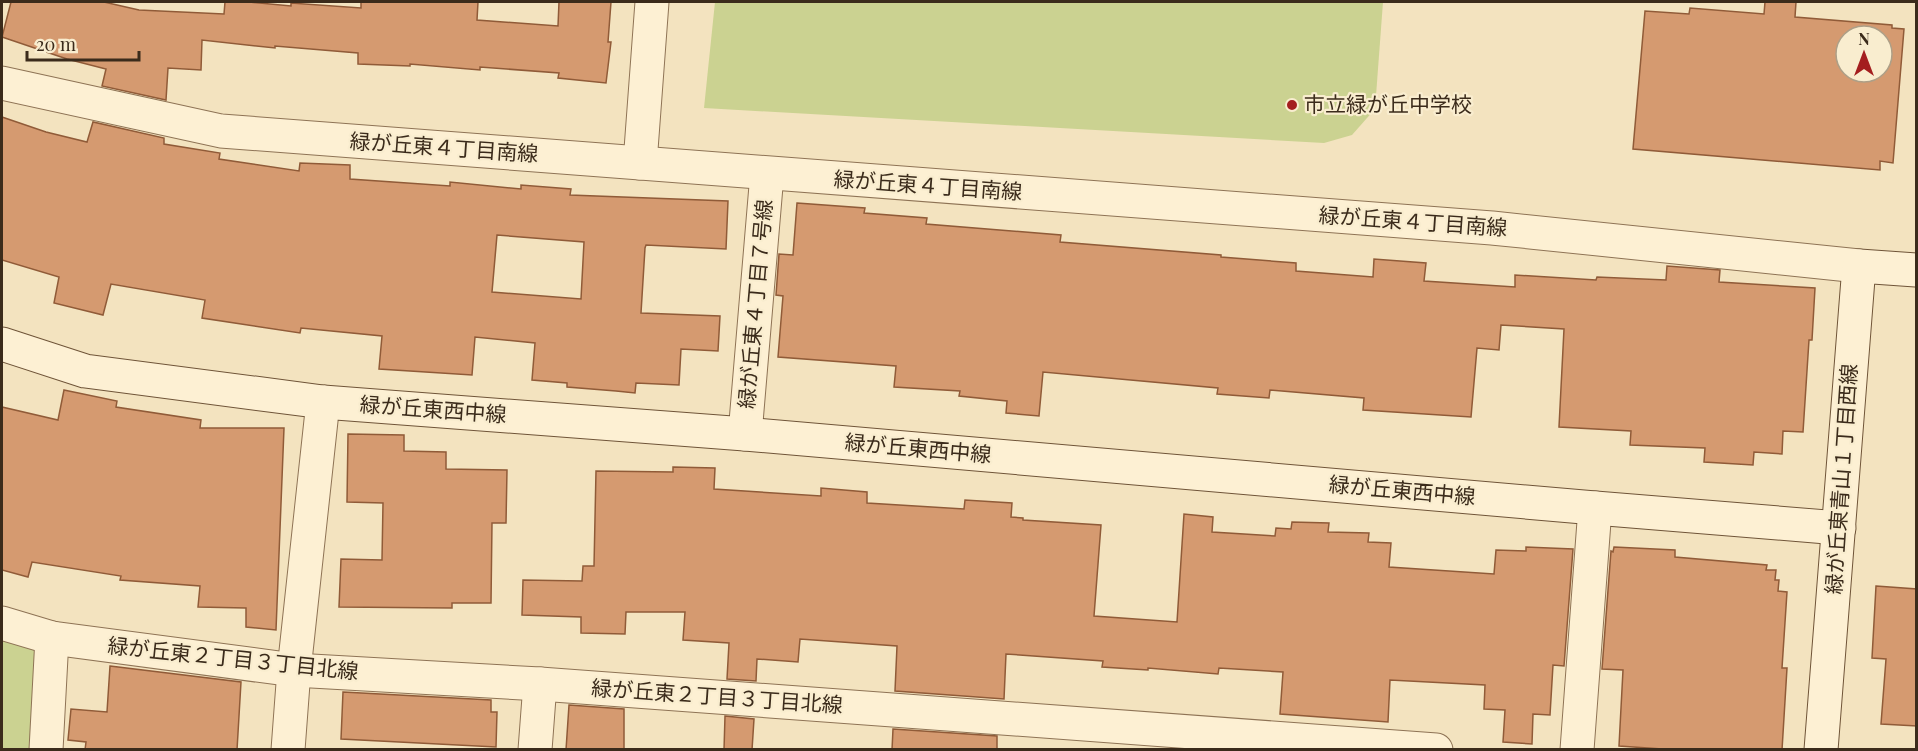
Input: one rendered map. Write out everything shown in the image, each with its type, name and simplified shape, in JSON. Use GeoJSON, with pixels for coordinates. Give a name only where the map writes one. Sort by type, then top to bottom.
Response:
{"type":"FeatureCollection","features":[{"type":"Feature","properties":{"kind":"street"},"geometry":{"type":"LineString","coordinates":[[640,163],[652,2]]}},
{"type":"Feature","properties":{"kind":"street","name":"緑が丘東４丁目南線"},"geometry":{"type":"LineString","coordinates":[[2,83],[221,131],[1492,228],[1859,266]]}},
{"type":"Feature","properties":{"kind":"street","name":"緑が丘東４丁目７号線"},"geometry":{"type":"LineString","coordinates":[[745,434],[767,174]]}},
{"type":"Feature","properties":{"kind":"street"},"geometry":{"type":"LineString","coordinates":[[1859,266],[1917,270]]}},
{"type":"Feature","properties":{"kind":"street","name":"緑が丘東青山１丁目西線"},"geometry":{"type":"LineString","coordinates":[[1821,750],[1859,266]]}},
{"type":"Feature","properties":{"kind":"street","name":"緑が丘東西中線"},"geometry":{"type":"LineString","coordinates":[[2,344],[85,371],[324,402],[745,434],[1839,528]]}},
{"type":"Feature","properties":{"kind":"street"},"geometry":{"type":"LineString","coordinates":[[288,750],[294,670],[324,402]]}},
{"type":"Feature","properties":{"kind":"street"},"geometry":{"type":"LineString","coordinates":[[1577,750],[1595,508]]}},
{"type":"Feature","properties":{"kind":"street","name":"緑が丘東２丁目３丁目北線"},"geometry":{"type":"LineString","coordinates":[[2,623],[52,638],[294,670],[540,684],[1436,750]]}},
{"type":"Feature","properties":{"kind":"street"},"geometry":{"type":"LineString","coordinates":[[46,750],[52,638]]}},
{"type":"Feature","properties":{"kind":"street"},"geometry":{"type":"LineString","coordinates":[[535,750],[540,684]]}},
{"type":"Feature","properties":{"kind":"green space"},"geometry":{"type":"Polygon","coordinates":[[[715,2],[1383,2],[1375,109],[1352,135],[1324,143],[704,108],[715,2]]]}},
{"type":"Feature","properties":{"kind":"green space"},"geometry":{"type":"Polygon","coordinates":[[[2,623],[52,638],[46,749],[2,749],[2,623]]]}},
{"type":"Feature","properties":{"kind":"building"},"geometry":{"type":"Polygon","coordinates":[[[11,2],[104,2],[139,10],[224,14],[225,2],[291,6],[291,3],[361,8],[361,2],[478,2],[477,20],[558,26],[559,2],[611,2],[608,42],[611,42],[606,83],[558,78],[559,73],[480,67],[480,70],[410,64],[410,66],[358,64],[358,53],[275,46],[275,48],[202,40],[201,70],[168,68],[166,100],[102,86],[106,69],[67,59],[2,37],[11,2]]]}},
{"type":"Feature","properties":{"kind":"building"},"geometry":{"type":"Polygon","coordinates":[[[1765,2],[1796,2],[1795,17],[1880,24],[1834,24],[1834,84],[1894,84],[1894,28],[1904,29],[1893,163],[1880,161],[1880,170],[1633,149],[1645,11],[1689,14],[1690,8],[1764,14],[1765,2]]]}},
{"type":"Feature","properties":{"kind":"building"},"geometry":{"type":"Polygon","coordinates":[[[2,117],[46,132],[87,142],[93,122],[164,138],[164,144],[220,153],[219,159],[299,171],[300,163],[350,165],[350,179],[450,186],[450,182],[521,189],[521,185],[571,189],[570,195],[728,201],[726,249],[646,245],[645,248],[641,313],[720,316],[718,351],[681,349],[679,385],[636,383],[635,393],[567,387],[567,383],[532,380],[535,343],[475,337],[472,375],[379,369],[382,336],[301,328],[300,333],[202,318],[205,300],[111,284],[103,315],[54,303],[59,277],[2,260],[2,117]],[[497,235],[492,292],[581,299],[584,242],[497,235]]]}},
{"type":"Feature","properties":{"kind":"building"},"geometry":{"type":"Polygon","coordinates":[[[797,203],[865,208],[864,213],[927,218],[926,224],[1061,235],[1060,242],[1296,263],[1296,271],[1373,277],[1374,259],[1426,263],[1424,281],[1515,287],[1515,275],[1596,280],[1597,277],[1666,280],[1667,266],[1720,270],[1719,282],[1815,288],[1803,432],[1783,431],[1782,454],[1754,452],[1753,465],[1704,462],[1705,448],[1630,445],[1631,431],[1559,427],[1564,329],[1501,325],[1499,350],[1477,348],[1471,417],[1363,410],[1364,398],[1270,390],[1269,398],[1217,394],[1218,388],[1043,372],[1039,416],[1006,413],[1007,401],[959,396],[960,391],[894,387],[896,366],[778,357],[783,296],[776,295],[779,254],[793,255],[797,203]]]}},
{"type":"Feature","properties":{"kind":"building"},"geometry":{"type":"Polygon","coordinates":[[[64,390],[117,401],[116,407],[201,420],[200,428],[284,428],[276,630],[246,627],[246,608],[198,607],[200,586],[120,580],[121,576],[32,562],[28,577],[2,570],[2,407],[58,420],[64,390]]]}},
{"type":"Feature","properties":{"kind":"building"},"geometry":{"type":"Polygon","coordinates":[[[348,434],[404,435],[404,451],[446,452],[446,469],[507,470],[506,523],[492,523],[491,603],[452,603],[452,608],[339,607],[341,559],[382,560],[383,503],[347,502],[348,434]]]}},
{"type":"Feature","properties":{"kind":"building"},"geometry":{"type":"Polygon","coordinates":[[[673,467],[715,468],[714,489],[821,496],[821,488],[867,492],[867,503],[964,509],[965,500],[1012,503],[1011,517],[1023,518],[1023,520],[1101,525],[1094,616],[1177,622],[1184,514],[1213,517],[1212,532],[1275,536],[1276,528],[1291,529],[1292,522],[1329,523],[1328,532],[1369,533],[1368,542],[1391,543],[1389,567],[1494,574],[1496,550],[1526,551],[1526,547],[1573,549],[1564,666],[1553,665],[1550,715],[1533,714],[1532,744],[1503,742],[1505,710],[1484,709],[1485,685],[1390,680],[1388,722],[1280,714],[1283,672],[1219,668],[1218,674],[1148,668],[1148,670],[1102,667],[1103,661],[1006,654],[1004,699],[895,691],[897,646],[800,639],[798,662],[757,659],[756,681],[727,679],[729,643],[683,640],[685,612],[626,612],[625,634],[581,633],[581,617],[522,615],[523,580],[582,581],[583,566],[594,566],[596,471],[673,472],[673,467]]]}},
{"type":"Feature","properties":{"kind":"building"},"geometry":{"type":"Polygon","coordinates":[[[1614,547],[1675,550],[1675,557],[1767,565],[1766,570],[1776,570],[1775,580],[1779,580],[1778,591],[1787,592],[1782,668],[1787,668],[1782,750],[1677,750],[1619,746],[1623,670],[1602,669],[1611,551],[1613,552],[1614,547]]]}},
{"type":"Feature","properties":{"kind":"building"},"geometry":{"type":"Polygon","coordinates":[[[1876,586],[1917,589],[1917,726],[1881,724],[1886,659],[1872,658],[1876,586]]]}},
{"type":"Feature","properties":{"kind":"building"},"geometry":{"type":"Polygon","coordinates":[[[110,666],[241,682],[237,750],[85,750],[86,742],[68,740],[71,709],[107,712],[110,666]]]}},
{"type":"Feature","properties":{"kind":"building"},"geometry":{"type":"Polygon","coordinates":[[[343,692],[491,700],[491,712],[497,712],[496,747],[341,739],[343,692]]]}},
{"type":"Feature","properties":{"kind":"building"},"geometry":{"type":"Polygon","coordinates":[[[569,705],[624,709],[624,750],[566,750],[569,705]]]}},
{"type":"Feature","properties":{"kind":"building"},"geometry":{"type":"Polygon","coordinates":[[[725,716],[754,719],[752,750],[724,750],[725,716]]]}},
{"type":"Feature","properties":{"kind":"building"},"geometry":{"type":"Polygon","coordinates":[[[893,729],[997,736],[997,750],[892,750],[893,729]]]}},
{"type":"Feature","properties":{"kind":"place","name":"市立緑が丘中学校"},"geometry":{"type":"Point","coordinates":[1292,105]}}]}
